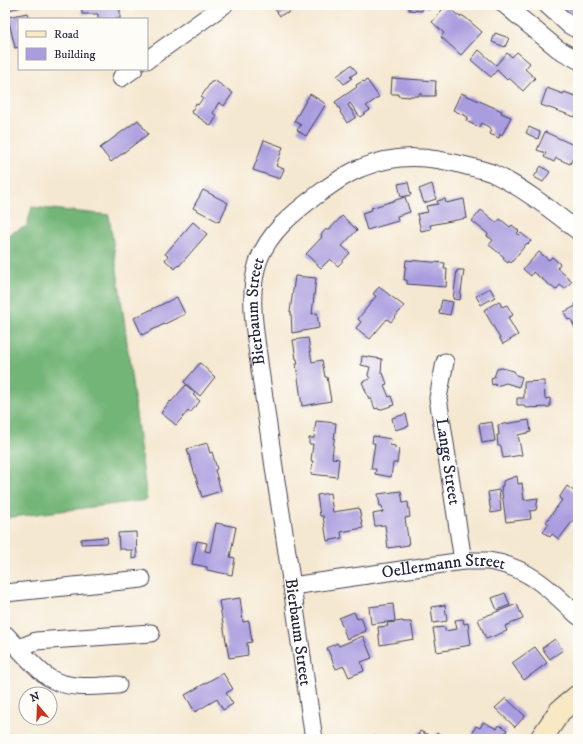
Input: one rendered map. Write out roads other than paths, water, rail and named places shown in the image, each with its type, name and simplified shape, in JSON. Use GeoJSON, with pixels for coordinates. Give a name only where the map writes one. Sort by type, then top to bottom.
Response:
{"type":"FeatureCollection","features":[{"type":"Feature","properties":{"kind":"street"},"geometry":{"type":"LineString","coordinates":[[148,59],[224,5]]}},
{"type":"Feature","properties":{"kind":"street"},"geometry":{"type":"LineString","coordinates":[[505,5],[558,49],[578,60]]}},
{"type":"Feature","properties":{"kind":"street"},"geometry":{"type":"LineString","coordinates":[[546,5],[569,25],[578,30]]}},
{"type":"Feature","properties":{"kind":"street","name":"Bierbaum Street"},"geometry":{"type":"LineString","coordinates":[[314,739],[268,426],[254,315],[254,278],[264,248],[277,230],[295,211],[351,172],[375,162],[392,158],[408,157],[449,161],[490,172],[552,210],[578,231]]}},
{"type":"Feature","properties":{"kind":"street","name":"Lange Street"},"geometry":{"type":"LineString","coordinates":[[445,362],[438,398],[463,561]]}},
{"type":"Feature","properties":{"kind":"street","name":"Oellermann Street"},"geometry":{"type":"LineString","coordinates":[[292,586],[463,561],[488,562],[512,566],[527,573],[545,585],[578,616]]}},
{"type":"Feature","properties":{"kind":"street"},"geometry":{"type":"LineString","coordinates":[[5,594],[142,580]]}},
{"type":"Feature","properties":{"kind":"street"},"geometry":{"type":"LineString","coordinates":[[18,648],[36,641],[151,632]]}},
{"type":"Feature","properties":{"kind":"street"},"geometry":{"type":"LineString","coordinates":[[5,634],[51,679],[86,687],[118,685]]}},
{"type":"Feature","properties":{"kind":"street"},"geometry":{"type":"LineString","coordinates":[[541,739],[560,711],[578,696]]}}]}
